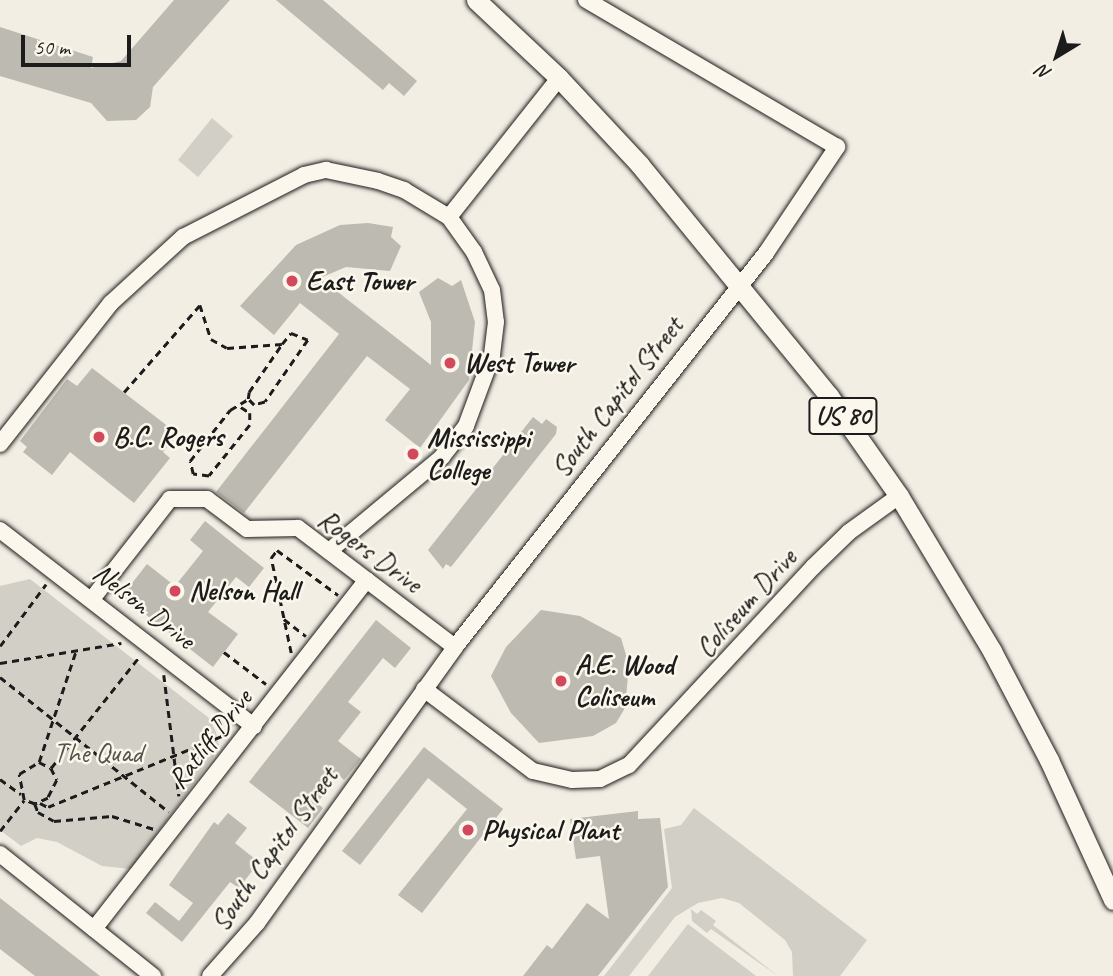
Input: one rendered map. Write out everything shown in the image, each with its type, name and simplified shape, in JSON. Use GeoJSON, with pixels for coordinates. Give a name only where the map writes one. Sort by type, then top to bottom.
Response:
{"type":"FeatureCollection","features":[{"type":"Feature","properties":{"kind":"main road","name":"US 80"},"geometry":{"type":"LineString","coordinates":[[476,0],[559,78],[739,282],[829,396],[899,496],[992,651],[1049,760],[1113,900]]}},
{"type":"Feature","properties":{"kind":"street","name":"South Capitol Street"},"geometry":{"type":"LineString","coordinates":[[210,976],[257,923],[455,647],[739,282],[766,253],[837,147],[586,0]]}},
{"type":"Feature","properties":{"kind":"street"},"geometry":{"type":"LineString","coordinates":[[449,217],[559,78]]}},
{"type":"Feature","properties":{"kind":"street"},"geometry":{"type":"LineString","coordinates":[[0,444],[111,303],[183,237],[273,187],[326,170],[404,190],[449,217],[474,252],[492,290],[496,323],[482,391],[466,426],[442,457],[329,551]]}},
{"type":"Feature","properties":{"kind":"street","name":"Coliseum Drive"},"geometry":{"type":"LineString","coordinates":[[424,688],[533,771],[572,780],[600,779],[629,765],[831,550],[899,496]]}},
{"type":"Feature","properties":{"kind":"street","name":"Rogers Drive"},"geometry":{"type":"LineString","coordinates":[[92,599],[170,499],[207,499],[247,529],[298,528],[455,647]]}},
{"type":"Feature","properties":{"kind":"street","name":"Nelson Drive"},"geometry":{"type":"LineString","coordinates":[[0,530],[254,726]]}},
{"type":"Feature","properties":{"kind":"street","name":"Ratliff Drive"},"geometry":{"type":"LineString","coordinates":[[94,929],[172,820],[254,726],[367,580]]}},
{"type":"Feature","properties":{"kind":"street"},"geometry":{"type":"LineString","coordinates":[[0,855],[153,976]]}},
{"type":"Feature","properties":{"kind":"path"},"geometry":{"type":"LineString","coordinates":[[124,392],[200,305],[211,339],[227,348],[282,344]]}},
{"type":"Feature","properties":{"kind":"path"},"geometry":{"type":"LineString","coordinates":[[291,333],[308,340],[265,402],[254,405],[250,413],[250,425],[209,476],[193,474],[190,461],[230,410],[241,407],[248,399],[257,378],[282,344],[291,333]]}},
{"type":"Feature","properties":{"kind":"path"},"geometry":{"type":"LineString","coordinates":[[248,399],[254,405]]}},
{"type":"Feature","properties":{"kind":"path"},"geometry":{"type":"LineString","coordinates":[[241,407],[250,413]]}},
{"type":"Feature","properties":{"kind":"path"},"geometry":{"type":"LineString","coordinates":[[293,663],[271,558],[277,550],[342,599]]}},
{"type":"Feature","properties":{"kind":"path"},"geometry":{"type":"LineString","coordinates":[[0,646],[46,584]]}},
{"type":"Feature","properties":{"kind":"path"},"geometry":{"type":"LineString","coordinates":[[284,619],[311,640]]}},
{"type":"Feature","properties":{"kind":"path"},"geometry":{"type":"LineString","coordinates":[[0,663],[122,643]]}},
{"type":"Feature","properties":{"kind":"path"},"geometry":{"type":"LineString","coordinates":[[24,800],[19,774],[38,762],[76,650]]}},
{"type":"Feature","properties":{"kind":"path"},"geometry":{"type":"LineString","coordinates":[[224,652],[273,690]]}},
{"type":"Feature","properties":{"kind":"path"},"geometry":{"type":"LineString","coordinates":[[51,768],[139,657]]}},
{"type":"Feature","properties":{"kind":"path"},"geometry":{"type":"LineString","coordinates":[[164,675],[176,755],[179,808]]}},
{"type":"Feature","properties":{"kind":"path"},"geometry":{"type":"LineString","coordinates":[[0,677],[124,776],[172,820]]}},
{"type":"Feature","properties":{"kind":"path"},"geometry":{"type":"LineString","coordinates":[[24,800],[48,807],[225,734]]}},
{"type":"Feature","properties":{"kind":"path"},"geometry":{"type":"LineString","coordinates":[[38,762],[51,768]]}},
{"type":"Feature","properties":{"kind":"path"},"geometry":{"type":"LineString","coordinates":[[37,803],[55,788],[51,768]]}},
{"type":"Feature","properties":{"kind":"path"},"geometry":{"type":"LineString","coordinates":[[0,779],[21,794]]}},
{"type":"Feature","properties":{"kind":"path"},"geometry":{"type":"LineString","coordinates":[[0,831],[24,800]]}},
{"type":"Feature","properties":{"kind":"path"},"geometry":{"type":"LineString","coordinates":[[37,803],[38,812],[54,821],[112,816],[145,828],[172,820]]}},
{"type":"Feature","properties":{"kind":"green space"},"geometry":{"type":"Polygon","coordinates":[[[212,118],[233,136],[198,177],[178,160],[212,118]]]}},
{"type":"Feature","properties":{"kind":"green space","name":"The Quad"},"geometry":{"type":"Polygon","coordinates":[[[30,579],[209,718],[216,732],[219,745],[213,758],[131,869],[102,866],[57,842],[37,838],[21,846],[0,830],[0,586],[30,579]]]}},
{"type":"Feature","properties":{"kind":"green space"},"geometry":{"type":"Polygon","coordinates":[[[694,808],[867,940],[840,976],[793,976],[792,952],[785,940],[739,903],[722,898],[698,903],[675,917],[629,976],[604,976],[672,888],[664,829],[681,825],[694,808]]]}},
{"type":"Feature","properties":{"kind":"green space"},"geometry":{"type":"Polygon","coordinates":[[[691,909],[697,914],[701,910],[716,921],[713,925],[778,976],[711,929],[707,933],[692,921],[691,909]]]}},
{"type":"Feature","properties":{"kind":"green space"},"geometry":{"type":"Polygon","coordinates":[[[688,924],[756,976],[648,976],[688,924]]]}},
{"type":"Feature","properties":{"kind":"building"},"geometry":{"type":"Polygon","coordinates":[[[174,0],[230,0],[153,87],[150,107],[136,120],[107,121],[91,103],[0,76],[0,27],[93,57],[91,68],[121,61],[174,0]]]}},
{"type":"Feature","properties":{"kind":"building"},"geometry":{"type":"Polygon","coordinates":[[[276,0],[323,0],[417,81],[404,96],[389,83],[383,90],[276,0]]]}},
{"type":"Feature","properties":{"kind":"building"},"geometry":{"type":"Polygon","coordinates":[[[368,223],[393,227],[391,237],[401,246],[390,271],[346,267],[320,278],[431,365],[431,322],[419,292],[438,278],[452,286],[461,280],[475,322],[469,380],[420,448],[385,420],[410,389],[367,356],[244,513],[216,492],[339,334],[300,303],[274,335],[240,306],[296,245],[340,225],[368,223]]]}},
{"type":"Feature","properties":{"kind":"building","name":"B.C. Rogers"},"geometry":{"type":"Polygon","coordinates":[[[92,368],[178,434],[163,452],[170,458],[134,503],[70,452],[52,475],[23,452],[27,447],[20,441],[67,379],[77,386],[92,368]]]}},
{"type":"Feature","properties":{"kind":"building"},"geometry":{"type":"Polygon","coordinates":[[[533,417],[542,424],[546,419],[557,427],[556,434],[451,567],[446,564],[443,569],[428,550],[533,417]]]}},
{"type":"Feature","properties":{"kind":"building","name":"Nelson Hall"},"geometry":{"type":"Polygon","coordinates":[[[205,521],[264,568],[249,587],[236,577],[208,612],[238,634],[213,667],[122,596],[147,564],[175,586],[203,551],[190,540],[205,521]]]}},
{"type":"Feature","properties":{"kind":"building","name":"A.E. Wood Coliseum"},"geometry":{"type":"Polygon","coordinates":[[[541,610],[580,616],[621,638],[629,665],[625,708],[616,723],[593,736],[539,743],[511,713],[491,676],[506,647],[541,610]]]}},
{"type":"Feature","properties":{"kind":"building"},"geometry":{"type":"Polygon","coordinates":[[[376,620],[411,648],[395,668],[383,658],[348,702],[361,712],[338,741],[361,759],[344,780],[339,775],[317,803],[323,808],[308,828],[249,782],[376,620]]]}},
{"type":"Feature","properties":{"kind":"building","name":"Physical Plant"},"geometry":{"type":"Polygon","coordinates":[[[424,747],[503,809],[422,913],[398,895],[467,809],[428,778],[360,865],[342,851],[424,747]]]}},
{"type":"Feature","properties":{"kind":"building"},"geometry":{"type":"Polygon","coordinates":[[[638,811],[638,819],[660,818],[668,887],[598,976],[523,976],[547,945],[552,949],[587,903],[609,919],[600,856],[576,859],[570,819],[638,811]]]}},
{"type":"Feature","properties":{"kind":"building"},"geometry":{"type":"Polygon","coordinates":[[[228,813],[247,828],[235,843],[259,862],[239,888],[230,882],[182,942],[146,913],[155,902],[179,921],[193,903],[169,885],[214,822],[218,825],[228,813]]]}},
{"type":"Feature","properties":{"kind":"building"},"geometry":{"type":"Polygon","coordinates":[[[0,898],[100,976],[35,976],[0,949],[0,898]]]}},
{"type":"Feature","properties":{"kind":"place","name":"East Tower"},"geometry":{"type":"Point","coordinates":[292,281]}},
{"type":"Feature","properties":{"kind":"place","name":"West Tower"},"geometry":{"type":"Point","coordinates":[450,363]}},
{"type":"Feature","properties":{"kind":"place","name":"B.C. Rogers"},"geometry":{"type":"Point","coordinates":[99,437]}},
{"type":"Feature","properties":{"kind":"place","name":"Mississippi College"},"geometry":{"type":"Point","coordinates":[413,454]}},
{"type":"Feature","properties":{"kind":"place","name":"Nelson Hall"},"geometry":{"type":"Point","coordinates":[175,591]}},
{"type":"Feature","properties":{"kind":"place","name":"A.E. Wood Coliseum"},"geometry":{"type":"Point","coordinates":[561,681]}},
{"type":"Feature","properties":{"kind":"place","name":"Physical Plant"},"geometry":{"type":"Point","coordinates":[468,830]}}]}
